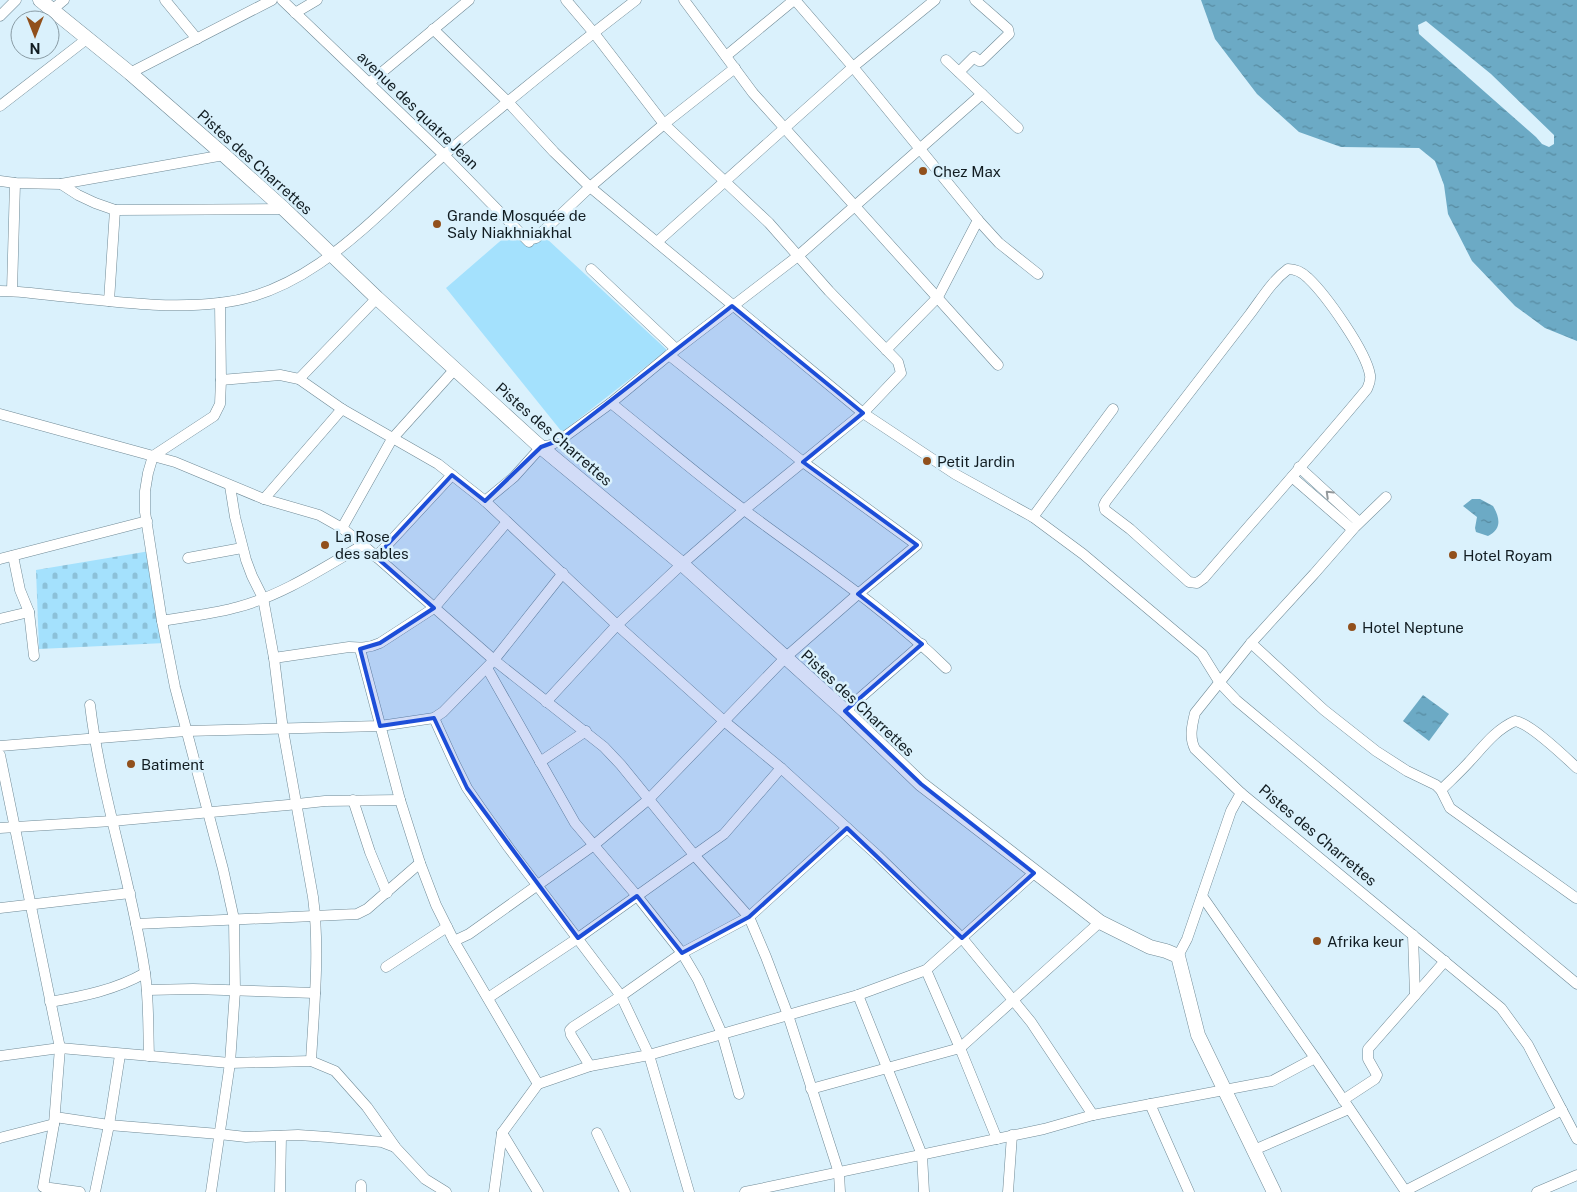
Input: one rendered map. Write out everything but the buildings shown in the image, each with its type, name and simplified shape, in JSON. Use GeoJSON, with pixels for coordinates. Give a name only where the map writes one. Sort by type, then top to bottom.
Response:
{"type":"FeatureCollection","features":[{"type":"Feature","properties":{"kind":"main road","name":"Pistes des Charrettes"},"geometry":{"type":"LineString","coordinates":[[40,0],[52,10]]}},
{"type":"Feature","properties":{"kind":"main road","name":"Pistes des Charrettes"},"geometry":{"type":"LineString","coordinates":[[60,16],[130,73],[224,155],[284,209],[377,298],[541,447],[682,564],[845,711],[921,784],[1100,922],[1150,947],[1178,956]]}},
{"type":"Feature","properties":{"kind":"main road"},"geometry":{"type":"LineString","coordinates":[[1178,956],[1198,1035],[1274,1192]]}},
{"type":"Feature","properties":{"kind":"street"},"geometry":{"type":"LineString","coordinates":[[0,16],[16,0]]}},
{"type":"Feature","properties":{"kind":"street"},"geometry":{"type":"LineString","coordinates":[[52,10],[64,0]]}},
{"type":"Feature","properties":{"kind":"street"},"geometry":{"type":"LineString","coordinates":[[165,0],[197,39]]}},
{"type":"Feature","properties":{"kind":"street"},"geometry":{"type":"LineString","coordinates":[[130,73],[272,0]]}},
{"type":"Feature","properties":{"kind":"street","name":"avenue des quatre Jean"},"geometry":{"type":"LineString","coordinates":[[282,0],[444,155],[528,242],[536,238],[590,187]]}},
{"type":"Feature","properties":{"kind":"street"},"geometry":{"type":"LineString","coordinates":[[295,13],[317,0]]}},
{"type":"Feature","properties":{"kind":"street"},"geometry":{"type":"LineString","coordinates":[[369,83],[469,0]]}},
{"type":"Feature","properties":{"kind":"street"},"geometry":{"type":"LineString","coordinates":[[546,702],[617,625],[682,564],[744,510],[863,413],[901,373],[898,362],[829,291],[769,223],[664,124],[594,33],[566,0]]}},
{"type":"Feature","properties":{"kind":"street"},"geometry":{"type":"LineString","coordinates":[[0,291],[109,302],[182,305],[220,303],[279,288],[296,279],[331,255],[444,155],[636,0]]}},
{"type":"Feature","properties":{"kind":"street"},"geometry":{"type":"LineString","coordinates":[[684,0],[753,93],[998,365]]}},
{"type":"Feature","properties":{"kind":"street"},"geometry":{"type":"LineString","coordinates":[[726,56],[794,0],[854,67],[978,220],[999,243],[1038,274]]}},
{"type":"Feature","properties":{"kind":"street"},"geometry":{"type":"LineString","coordinates":[[657,242],[854,67],[935,0]]}},
{"type":"Feature","properties":{"kind":"street"},"geometry":{"type":"LineString","coordinates":[[960,72],[974,57],[982,61],[1009,34],[1008,30],[975,0]]}},
{"type":"Feature","properties":{"kind":"street"},"geometry":{"type":"LineString","coordinates":[[433,29],[508,102],[554,152],[590,187],[732,306],[863,413],[955,474],[1033,517],[1083,554],[1190,643],[1209,663],[1220,683],[1236,700],[1577,984]]}},
{"type":"Feature","properties":{"kind":"street"},"geometry":{"type":"LineString","coordinates":[[0,106],[88,38]]}},
{"type":"Feature","properties":{"kind":"street"},"geometry":{"type":"LineString","coordinates":[[946,60],[1018,128]]}},
{"type":"Feature","properties":{"kind":"street"},"geometry":{"type":"LineString","coordinates":[[590,187],[664,124],[735,68]]}},
{"type":"Feature","properties":{"kind":"street"},"geometry":{"type":"LineString","coordinates":[[485,501],[514,477],[541,447],[551,445],[560,440],[611,403],[673,352],[798,256],[982,94]]}},
{"type":"Feature","properties":{"kind":"street"},"geometry":{"type":"LineString","coordinates":[[0,181],[61,184],[224,155]]}},
{"type":"Feature","properties":{"kind":"street"},"geometry":{"type":"LineString","coordinates":[[12,291],[15,183]]}},
{"type":"Feature","properties":{"kind":"street"},"geometry":{"type":"LineString","coordinates":[[61,184],[78,195],[115,210],[284,209]]}},
{"type":"Feature","properties":{"kind":"street"},"geometry":{"type":"LineString","coordinates":[[109,302],[115,210]]}},
{"type":"Feature","properties":{"kind":"street"},"geometry":{"type":"LineString","coordinates":[[886,350],[938,297],[978,220]]}},
{"type":"Feature","properties":{"kind":"street"},"geometry":{"type":"LineString","coordinates":[[1288,269],[1298,271],[1308,278],[1328,301],[1368,365],[1371,381],[1367,389],[1322,444],[1299,467],[1204,578],[1197,583],[1189,582],[1130,529],[1105,510],[1104,505],[1106,501],[1271,286],[1288,269]]}},
{"type":"Feature","properties":{"kind":"street"},"geometry":{"type":"LineString","coordinates":[[454,941],[469,934],[594,846],[649,799],[786,657],[917,545],[803,462],[673,352],[591,270]]}},
{"type":"Feature","properties":{"kind":"street"},"geometry":{"type":"LineString","coordinates":[[299,379],[377,298]]}},
{"type":"Feature","properties":{"kind":"street"},"geometry":{"type":"LineString","coordinates":[[211,1192],[230,1063],[235,991],[234,919],[223,869],[206,811],[175,687],[162,620],[147,521],[145,491],[153,456],[214,416],[220,404],[220,303]]}},
{"type":"Feature","properties":{"kind":"street"},"geometry":{"type":"LineString","coordinates":[[342,528],[392,439],[455,369]]}},
{"type":"Feature","properties":{"kind":"street"},"geometry":{"type":"LineString","coordinates":[[221,380],[280,375],[299,379],[342,409],[423,455],[485,501],[617,625],[877,854],[962,938],[1031,1022],[1093,1115]]}},
{"type":"Feature","properties":{"kind":"street"},"geometry":{"type":"LineString","coordinates":[[611,403],[744,510],[922,644],[946,668]]}},
{"type":"Feature","properties":{"kind":"street"},"geometry":{"type":"LineString","coordinates":[[264,499],[342,409]]}},
{"type":"Feature","properties":{"kind":"street"},"geometry":{"type":"LineString","coordinates":[[1033,517],[1113,409]]}},
{"type":"Feature","properties":{"kind":"street"},"geometry":{"type":"LineString","coordinates":[[0,414],[175,462],[264,499],[319,515],[342,528],[363,545],[434,608],[490,664],[586,731],[622,765],[695,856],[749,916],[788,1015],[810,1089],[839,1172],[840,1192]]}},
{"type":"Feature","properties":{"kind":"street"},"geometry":{"type":"LineString","coordinates":[[1299,467],[1356,526]]}},
{"type":"Feature","properties":{"kind":"street"},"geometry":{"type":"LineString","coordinates":[[376,557],[452,475]]}},
{"type":"Feature","properties":{"kind":"street"},"geometry":{"type":"LineString","coordinates":[[1292,477],[1356,526]]}},
{"type":"Feature","properties":{"kind":"street"},"geometry":{"type":"LineString","coordinates":[[230,486],[242,548],[252,576],[263,598],[274,658],[283,730],[316,917],[311,1061]]}},
{"type":"Feature","properties":{"kind":"street"},"geometry":{"type":"LineString","coordinates":[[1241,793],[1192,743],[1192,724],[1195,714],[1251,643],[1356,526],[1386,497]]}},
{"type":"Feature","properties":{"kind":"street"},"geometry":{"type":"LineString","coordinates":[[0,558],[147,521]]}},
{"type":"Feature","properties":{"kind":"street"},"geometry":{"type":"LineString","coordinates":[[274,658],[349,647],[360,649],[372,647],[380,643],[434,608],[507,522]]}},
{"type":"Feature","properties":{"kind":"street"},"geometry":{"type":"LineString","coordinates":[[162,620],[240,607],[286,589],[363,545]]}},
{"type":"Feature","properties":{"kind":"street"},"geometry":{"type":"LineString","coordinates":[[188,558],[242,548]]}},
{"type":"Feature","properties":{"kind":"street"},"geometry":{"type":"LineString","coordinates":[[13,556],[20,590],[29,612],[34,656]]}},
{"type":"Feature","properties":{"kind":"street"},"geometry":{"type":"LineString","coordinates":[[0,746],[186,731],[380,726],[434,718],[443,712],[490,664],[563,573]]}},
{"type":"Feature","properties":{"kind":"street"},"geometry":{"type":"LineString","coordinates":[[0,619],[29,612]]}},
{"type":"Feature","properties":{"kind":"street"},"geometry":{"type":"LineString","coordinates":[[1251,643],[1324,710],[1376,751],[1407,771],[1436,785],[1441,790],[1450,808],[1576,898]]}},
{"type":"Feature","properties":{"kind":"street"},"geometry":{"type":"LineString","coordinates":[[845,711],[922,644]]}},
{"type":"Feature","properties":{"kind":"street"},"geometry":{"type":"LineString","coordinates":[[360,649],[400,800],[420,863],[436,905],[454,941],[538,1084]]}},
{"type":"Feature","properties":{"kind":"street"},"geometry":{"type":"LineString","coordinates":[[490,664],[540,762],[575,824],[637,896],[682,954],[707,996],[722,1034],[739,1094]]}},
{"type":"Feature","properties":{"kind":"street"},"geometry":{"type":"LineString","coordinates":[[90,705],[94,738],[130,893],[145,973],[149,1056]]}},
{"type":"Feature","properties":{"kind":"street"},"geometry":{"type":"LineString","coordinates":[[434,718],[467,788],[536,885],[621,996],[649,1055],[689,1192]]}},
{"type":"Feature","properties":{"kind":"street"},"geometry":{"type":"LineString","coordinates":[[1441,790],[1484,744],[1515,721],[1530,728],[1577,768]]}},
{"type":"Feature","properties":{"kind":"street"},"geometry":{"type":"LineString","coordinates":[[540,762],[586,731]]}},
{"type":"Feature","properties":{"kind":"street"},"geometry":{"type":"LineString","coordinates":[[0,755],[60,1048],[54,1121],[43,1190],[80,1192]]}},
{"type":"Feature","properties":{"kind":"street"},"geometry":{"type":"LineString","coordinates":[[488,998],[578,938],[724,834],[781,768]]}},
{"type":"Feature","properties":{"kind":"street","name":"Pistes des Charrettes"},"geometry":{"type":"LineString","coordinates":[[1178,956],[1187,939],[1231,811],[1241,793],[1501,1008],[1528,1045],[1576,1134]]}},
{"type":"Feature","properties":{"kind":"street"},"geometry":{"type":"LineString","coordinates":[[353,800],[370,852],[387,894]]}},
{"type":"Feature","properties":{"kind":"street"},"geometry":{"type":"LineString","coordinates":[[0,828],[112,821],[296,803],[400,800]]}},
{"type":"Feature","properties":{"kind":"street"},"geometry":{"type":"LineString","coordinates":[[590,1066],[571,1034],[570,1030],[573,1026],[682,954],[749,916],[847,828]]}},
{"type":"Feature","properties":{"kind":"street"},"geometry":{"type":"LineString","coordinates":[[136,924],[316,917],[362,913],[387,894],[420,863]]}},
{"type":"Feature","properties":{"kind":"street"},"geometry":{"type":"LineString","coordinates":[[494,1192],[502,1133],[538,1084],[590,1066],[649,1055],[858,995],[926,970],[1034,873]]}},
{"type":"Feature","properties":{"kind":"street"},"geometry":{"type":"LineString","coordinates":[[0,908],[130,893]]}},
{"type":"Feature","properties":{"kind":"street"},"geometry":{"type":"LineString","coordinates":[[1202,896],[1405,1191],[1562,1110]]}},
{"type":"Feature","properties":{"kind":"street"},"geometry":{"type":"LineString","coordinates":[[810,1089],[960,1048],[1100,922]]}},
{"type":"Feature","properties":{"kind":"street"},"geometry":{"type":"LineString","coordinates":[[386,967],[447,927]]}},
{"type":"Feature","properties":{"kind":"street"},"geometry":{"type":"LineString","coordinates":[[1413,935],[1415,995]]}},
{"type":"Feature","properties":{"kind":"street"},"geometry":{"type":"LineString","coordinates":[[1343,1100],[1375,1079],[1375,1070],[1368,1059],[1368,1049],[1445,961]]}},
{"type":"Feature","properties":{"kind":"street"},"geometry":{"type":"LineString","coordinates":[[926,970],[960,1048],[996,1139]]}},
{"type":"Feature","properties":{"kind":"street"},"geometry":{"type":"LineString","coordinates":[[50,1002],[106,991],[145,973]]}},
{"type":"Feature","properties":{"kind":"street"},"geometry":{"type":"LineString","coordinates":[[147,990],[193,989],[314,993]]}},
{"type":"Feature","properties":{"kind":"street"},"geometry":{"type":"LineString","coordinates":[[858,995],[922,1155],[924,1192]]}},
{"type":"Feature","properties":{"kind":"street"},"geometry":{"type":"LineString","coordinates":[[0,1056],[60,1048],[120,1055],[230,1063],[311,1061],[336,1071],[367,1107],[396,1148],[425,1179],[446,1192]]}},
{"type":"Feature","properties":{"kind":"street"},"geometry":{"type":"LineString","coordinates":[[96,1192],[120,1055]]}},
{"type":"Feature","properties":{"kind":"street"},"geometry":{"type":"LineString","coordinates":[[745,1192],[996,1139],[1093,1115],[1272,1081],[1315,1058]]}},
{"type":"Feature","properties":{"kind":"street"},"geometry":{"type":"LineString","coordinates":[[1150,1104],[1189,1192]]}},
{"type":"Feature","properties":{"kind":"street"},"geometry":{"type":"LineString","coordinates":[[1254,1150],[1349,1110]]}},
{"type":"Feature","properties":{"kind":"street"},"geometry":{"type":"LineString","coordinates":[[0,1138],[54,1121],[246,1137],[313,1136],[382,1142],[396,1148]]}},
{"type":"Feature","properties":{"kind":"street"},"geometry":{"type":"LineString","coordinates":[[502,1133],[538,1192]]}},
{"type":"Feature","properties":{"kind":"street"},"geometry":{"type":"LineString","coordinates":[[597,1133],[626,1192]]}},
{"type":"Feature","properties":{"kind":"street"},"geometry":{"type":"LineString","coordinates":[[1008,1192],[1012,1135]]}},
{"type":"Feature","properties":{"kind":"street"},"geometry":{"type":"LineString","coordinates":[[280,1192],[281,1136]]}},
{"type":"Feature","properties":{"kind":"street"},"geometry":{"type":"LineString","coordinates":[[1537,1192],[1577,1175]]}},
{"type":"Feature","properties":{"kind":"highlighted area"},"geometry":{"type":"Polygon","coordinates":[[[732,306],[863,413],[803,462],[917,545],[858,594],[922,644],[845,711],[921,784],[1034,873],[962,938],[847,828],[749,917],[682,953],[637,896],[578,938],[467,788],[434,718],[380,726],[360,649],[380,643],[434,608],[376,557],[452,475],[485,501],[541,447],[560,440],[732,306]]]}},
{"type":"Feature","properties":{"kind":"green space"},"geometry":{"type":"Polygon","coordinates":[[[506,236],[531,242],[546,238],[667,350],[562,432],[446,288],[506,236]]]}},
{"type":"Feature","properties":{"kind":"green space"},"geometry":{"type":"Polygon","coordinates":[[[150,551],[165,643],[39,649],[36,570],[150,551]]]}},
{"type":"Feature","properties":{"kind":"water"},"geometry":{"type":"Polygon","coordinates":[[[1201,0],[1577,0],[1577,341],[1545,328],[1515,306],[1472,261],[1448,214],[1444,185],[1435,161],[1419,148],[1341,147],[1299,132],[1257,94],[1215,39],[1201,0]]]}},
{"type":"Feature","properties":{"kind":"water"},"geometry":{"type":"Polygon","coordinates":[[[1472,499],[1480,499],[1493,506],[1495,510],[1498,527],[1488,536],[1476,532],[1477,517],[1463,506],[1472,499]]]}},
{"type":"Feature","properties":{"kind":"water"},"geometry":{"type":"Polygon","coordinates":[[[1423,695],[1449,714],[1429,741],[1403,721],[1423,695]]]}},
{"type":"Feature","properties":{"kind":"pier"},"geometry":{"type":"Polygon","coordinates":[[[1426,21],[1491,74],[1554,135],[1554,144],[1549,147],[1542,144],[1419,34],[1418,25],[1426,21]]]}},
{"type":"Feature","properties":{"kind":"place","name":"Chez Max"},"geometry":{"type":"Point","coordinates":[923,171]}},
{"type":"Feature","properties":{"kind":"place","name":"Grande Mosquée de Saly Niakhniakhal"},"geometry":{"type":"Point","coordinates":[437,224]}},
{"type":"Feature","properties":{"kind":"place","name":"Petit Jardin"},"geometry":{"type":"Point","coordinates":[927,461]}},
{"type":"Feature","properties":{"kind":"place","name":"La Rose des sables"},"geometry":{"type":"Point","coordinates":[325,545]}},
{"type":"Feature","properties":{"kind":"place","name":"Hotel Royam"},"geometry":{"type":"Point","coordinates":[1453,555]}},
{"type":"Feature","properties":{"kind":"place","name":"Hotel Neptune"},"geometry":{"type":"Point","coordinates":[1352,627]}},
{"type":"Feature","properties":{"kind":"place","name":"Batiment"},"geometry":{"type":"Point","coordinates":[131,764]}},
{"type":"Feature","properties":{"kind":"place","name":"Afrika keur"},"geometry":{"type":"Point","coordinates":[1317,941]}}]}
